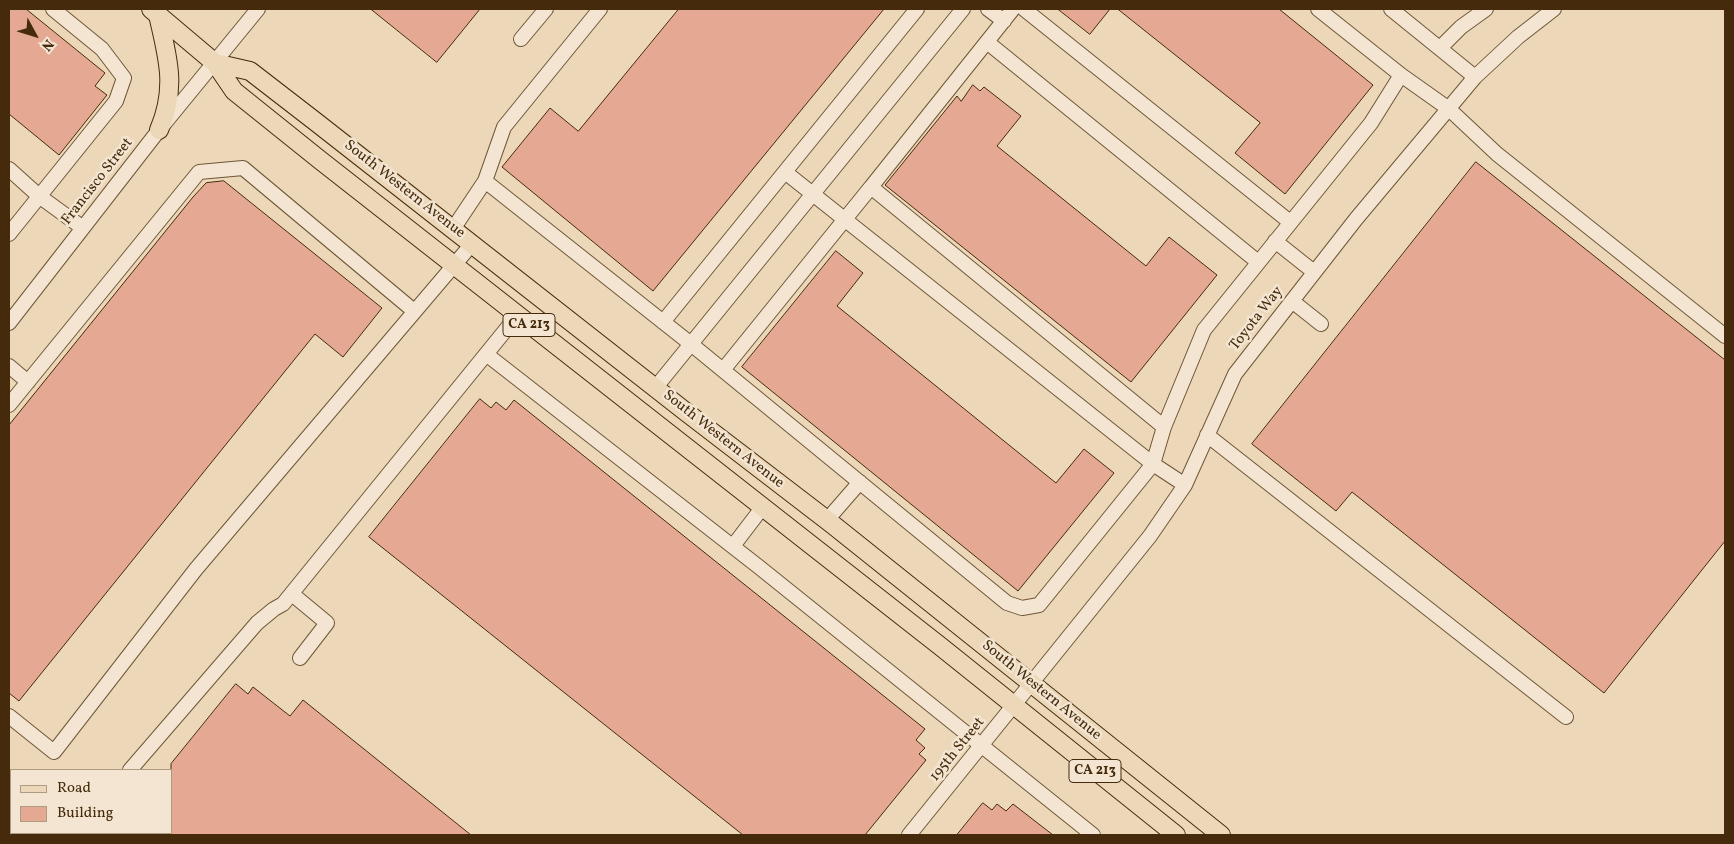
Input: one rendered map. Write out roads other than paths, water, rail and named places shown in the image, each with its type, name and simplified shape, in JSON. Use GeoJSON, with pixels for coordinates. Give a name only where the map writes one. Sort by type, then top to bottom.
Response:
{"type":"FeatureCollection","features":[{"type":"Feature","properties":{"kind":"main road","name":"South Western Avenue"},"geometry":{"type":"LineString","coordinates":[[154,12],[215,63],[234,91],[517,316],[940,646],[1176,835]]}},
{"type":"Feature","properties":{"kind":"main road"},"geometry":{"type":"LineString","coordinates":[[154,12],[170,69],[168,107],[160,130]]}},
{"type":"Feature","properties":{"kind":"main road","name":"South Western Avenue"},"geometry":{"type":"LineString","coordinates":[[215,63],[250,71],[827,520],[1221,835]]}},
{"type":"Feature","properties":{"kind":"street"},"geometry":{"type":"LineString","coordinates":[[9,234],[116,101],[124,78],[102,49],[53,9]]}},
{"type":"Feature","properties":{"kind":"street","name":"Francisco Street"},"geometry":{"type":"LineString","coordinates":[[9,323],[160,130],[258,9]]}},
{"type":"Feature","properties":{"kind":"street"},"geometry":{"type":"LineString","coordinates":[[520,39],[546,9]]}},
{"type":"Feature","properties":{"kind":"street"},"geometry":{"type":"LineString","coordinates":[[453,229],[485,181],[504,127],[600,9]]}},
{"type":"Feature","properties":{"kind":"street"},"geometry":{"type":"LineString","coordinates":[[663,322],[917,9]]}},
{"type":"Feature","properties":{"kind":"street"},"geometry":{"type":"LineString","coordinates":[[656,387],[963,9]]}},
{"type":"Feature","properties":{"kind":"street"},"geometry":{"type":"LineString","coordinates":[[988,9],[1004,21]]}},
{"type":"Feature","properties":{"kind":"street"},"geometry":{"type":"LineString","coordinates":[[723,370],[1013,9]]}},
{"type":"Feature","properties":{"kind":"street"},"geometry":{"type":"LineString","coordinates":[[1024,9],[1290,222]]}},
{"type":"Feature","properties":{"kind":"street"},"geometry":{"type":"LineString","coordinates":[[1318,9],[1401,75],[1449,109],[1499,156],[1725,336]]}},
{"type":"Feature","properties":{"kind":"street"},"geometry":{"type":"LineString","coordinates":[[1391,9],[1476,76]]}},
{"type":"Feature","properties":{"kind":"street"},"geometry":{"type":"LineString","coordinates":[[1440,48],[1461,27],[1486,9]]}},
{"type":"Feature","properties":{"kind":"street","name":"Toyota Way"},"geometry":{"type":"LineString","coordinates":[[1032,684],[1150,536],[1185,485],[1235,374],[1356,219],[1476,76],[1518,37],[1554,9]]}},
{"type":"Feature","properties":{"kind":"street"},"geometry":{"type":"LineString","coordinates":[[986,42],[1258,262]]}},
{"type":"Feature","properties":{"kind":"street"},"geometry":{"type":"LineString","coordinates":[[485,181],[691,344],[1007,603],[1022,608],[1039,604],[1154,464],[1164,428],[1204,330],[1275,240],[1371,124],[1401,75]]}},
{"type":"Feature","properties":{"kind":"street"},"geometry":{"type":"LineString","coordinates":[[9,405],[199,172],[243,168],[414,311]]}},
{"type":"Feature","properties":{"kind":"street"},"geometry":{"type":"LineString","coordinates":[[9,169],[40,196],[83,228]]}},
{"type":"Feature","properties":{"kind":"street"},"geometry":{"type":"LineString","coordinates":[[785,172],[1154,464],[1185,485]]}},
{"type":"Feature","properties":{"kind":"street"},"geometry":{"type":"LineString","coordinates":[[871,188],[1164,428]]}},
{"type":"Feature","properties":{"kind":"street"},"geometry":{"type":"LineString","coordinates":[[1275,240],[1314,272]]}},
{"type":"Feature","properties":{"kind":"street"},"geometry":{"type":"LineString","coordinates":[[9,716],[54,752],[196,569],[472,244]]}},
{"type":"Feature","properties":{"kind":"street"},"geometry":{"type":"LineString","coordinates":[[1292,301],[1321,324]]}},
{"type":"Feature","properties":{"kind":"street"},"geometry":{"type":"LineString","coordinates":[[131,769],[257,623],[283,604],[292,594],[517,316]]}},
{"type":"Feature","properties":{"kind":"street"},"geometry":{"type":"LineString","coordinates":[[486,354],[733,546],[1093,835]]}},
{"type":"Feature","properties":{"kind":"street"},"geometry":{"type":"LineString","coordinates":[[9,366],[28,382]]}},
{"type":"Feature","properties":{"kind":"street"},"geometry":{"type":"LineString","coordinates":[[1207,434],[1566,717]]}},
{"type":"Feature","properties":{"kind":"street"},"geometry":{"type":"LineString","coordinates":[[827,520],[860,482]]}},
{"type":"Feature","properties":{"kind":"street"},"geometry":{"type":"LineString","coordinates":[[733,546],[762,508]]}},
{"type":"Feature","properties":{"kind":"street"},"geometry":{"type":"LineString","coordinates":[[292,594],[327,623],[300,658]]}},
{"type":"Feature","properties":{"kind":"street","name":"195th Street"},"geometry":{"type":"LineString","coordinates":[[909,835],[1032,684]]}}]}
